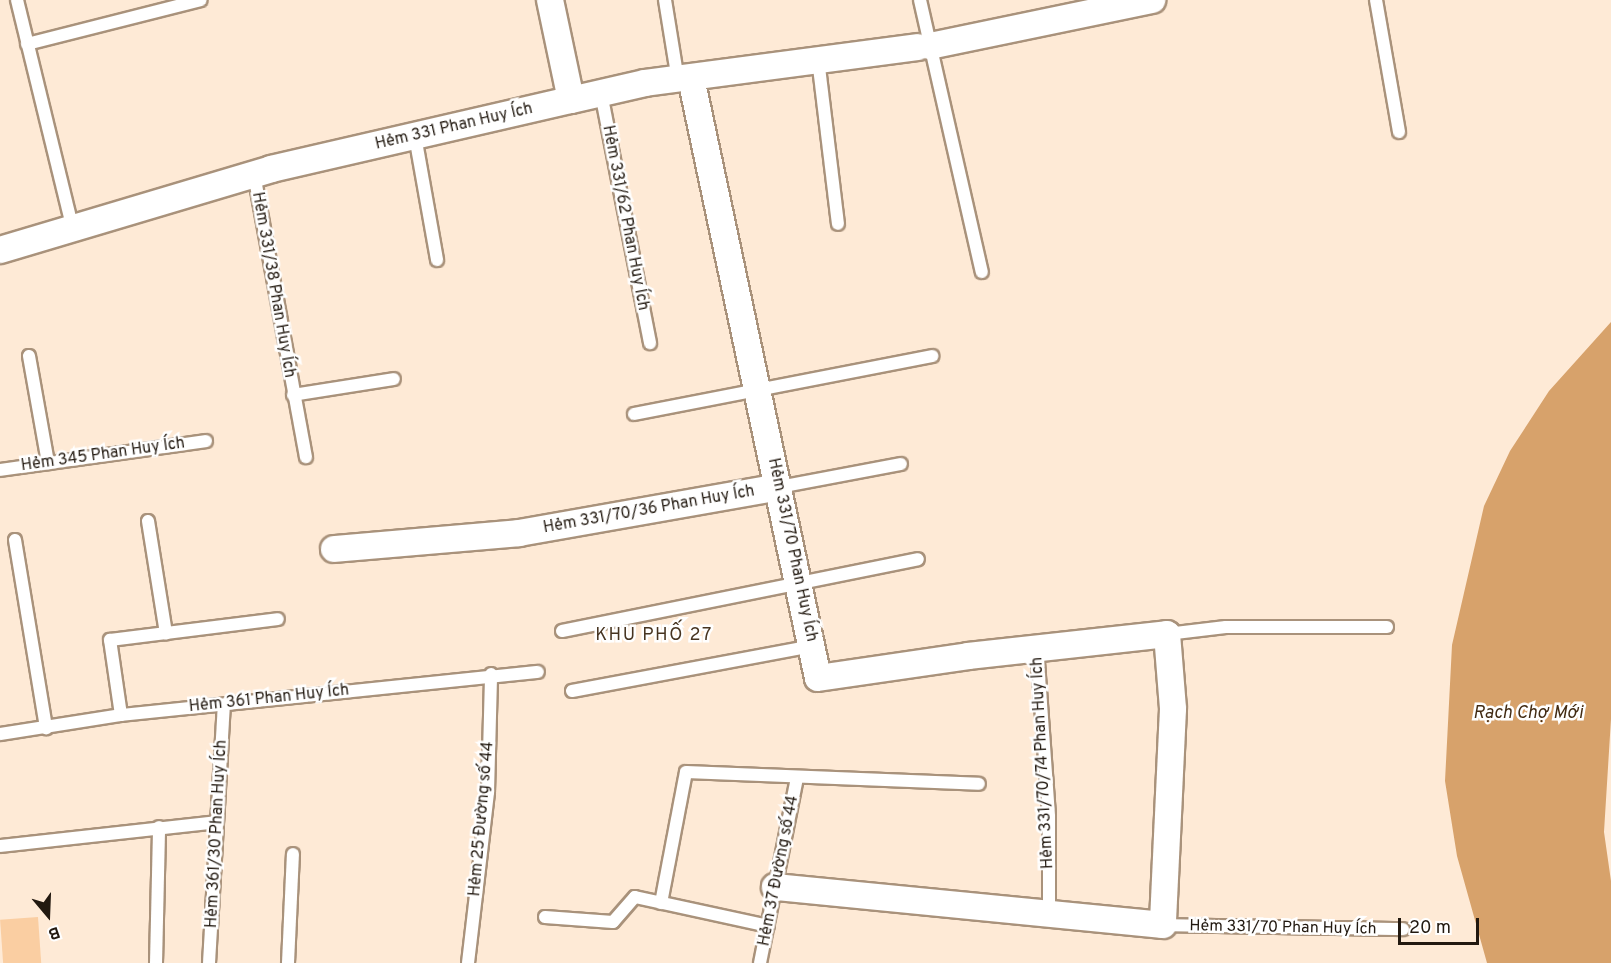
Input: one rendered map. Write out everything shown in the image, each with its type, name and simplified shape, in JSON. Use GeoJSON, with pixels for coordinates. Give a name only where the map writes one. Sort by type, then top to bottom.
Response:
{"type":"FeatureCollection","features":[{"type":"Feature","properties":{"kind":"street"},"geometry":{"type":"LineString","coordinates":[[550,0],[571,99]]}},
{"type":"Feature","properties":{"kind":"street","name":"Hẻm 331 Phan Huy Ích"},"geometry":{"type":"LineString","coordinates":[[0,250],[254,174],[571,99],[818,59],[924,47],[1152,0]]}},
{"type":"Feature","properties":{"kind":"street","name":"Hẻm 331/70 Phan Huy Ích"},"geometry":{"type":"LineString","coordinates":[[685,79],[758,390],[818,678],[1037,648],[1167,634]]}},
{"type":"Feature","properties":{"kind":"street","name":"Hẻm 331/70/36 Phan Huy Ích"},"geometry":{"type":"LineString","coordinates":[[334,549],[519,533],[779,487]]}},
{"type":"Feature","properties":{"kind":"street"},"geometry":{"type":"LineString","coordinates":[[1163,925],[1173,709],[1167,634]]}},
{"type":"Feature","properties":{"kind":"street","name":"Hẻm 331/70 Phan Huy Ích"},"geometry":{"type":"LineString","coordinates":[[775,887],[1163,925]]}},
{"type":"Feature","properties":{"kind":"lane"},"geometry":{"type":"LineString","coordinates":[[16,0],[73,229]]}},
{"type":"Feature","properties":{"kind":"lane"},"geometry":{"type":"LineString","coordinates":[[27,44],[201,0]]}},
{"type":"Feature","properties":{"kind":"lane"},"geometry":{"type":"LineString","coordinates":[[665,0],[685,79]]}},
{"type":"Feature","properties":{"kind":"lane"},"geometry":{"type":"LineString","coordinates":[[920,0],[924,47],[982,272]]}},
{"type":"Feature","properties":{"kind":"lane"},"geometry":{"type":"LineString","coordinates":[[1377,0],[1399,132]]}},
{"type":"Feature","properties":{"kind":"lane"},"geometry":{"type":"LineString","coordinates":[[818,59],[838,224]]}},
{"type":"Feature","properties":{"kind":"lane","name":"Hẻm 331/62 Phan Huy Ích"},"geometry":{"type":"LineString","coordinates":[[601,93],[650,343]]}},
{"type":"Feature","properties":{"kind":"lane"},"geometry":{"type":"LineString","coordinates":[[415,136],[437,260]]}},
{"type":"Feature","properties":{"kind":"lane","name":"Hẻm 331/38 Phan Huy Ích"},"geometry":{"type":"LineString","coordinates":[[254,174],[306,457]]}},
{"type":"Feature","properties":{"kind":"lane"},"geometry":{"type":"LineString","coordinates":[[28,356],[48,463]]}},
{"type":"Feature","properties":{"kind":"lane"},"geometry":{"type":"LineString","coordinates":[[634,414],[932,356]]}},
{"type":"Feature","properties":{"kind":"lane","name":"Hẻm 331/38 Phan Huy Ích"},"geometry":{"type":"LineString","coordinates":[[293,395],[394,379]]}},
{"type":"Feature","properties":{"kind":"lane","name":"Hẻm 345 Phan Huy Ích"},"geometry":{"type":"LineString","coordinates":[[0,470],[206,441]]}},
{"type":"Feature","properties":{"kind":"lane"},"geometry":{"type":"LineString","coordinates":[[779,487],[902,464]]}},
{"type":"Feature","properties":{"kind":"lane"},"geometry":{"type":"LineString","coordinates":[[148,521],[166,634]]}},
{"type":"Feature","properties":{"kind":"lane"},"geometry":{"type":"LineString","coordinates":[[15,540],[46,728]]}},
{"type":"Feature","properties":{"kind":"lane"},"geometry":{"type":"LineString","coordinates":[[562,631],[918,559]]}},
{"type":"Feature","properties":{"kind":"lane"},"geometry":{"type":"LineString","coordinates":[[122,715],[110,640],[278,619]]}},
{"type":"Feature","properties":{"kind":"lane","name":"Hẻm 331/70 Phan Huy Ích"},"geometry":{"type":"LineString","coordinates":[[1167,634],[1226,627],[1387,627]]}},
{"type":"Feature","properties":{"kind":"lane"},"geometry":{"type":"LineString","coordinates":[[572,691],[812,646]]}},
{"type":"Feature","properties":{"kind":"lane","name":"Hẻm 331/70/74 Phan Huy Ích"},"geometry":{"type":"LineString","coordinates":[[1037,648],[1049,817],[1049,914]]}},
{"type":"Feature","properties":{"kind":"lane","name":"Hẻm 361 Phan Huy Ích"},"geometry":{"type":"LineString","coordinates":[[0,734],[122,715],[491,674],[538,672]]}},
{"type":"Feature","properties":{"kind":"lane","name":"Hẻm 25 Đường số 44"},"geometry":{"type":"LineString","coordinates":[[468,963],[488,792],[491,674]]}},
{"type":"Feature","properties":{"kind":"lane","name":"Hẻm 361/30 Phan Huy Ích"},"geometry":{"type":"LineString","coordinates":[[209,963],[224,705]]}},
{"type":"Feature","properties":{"kind":"lane","name":"Hẻm 37 Đường số 44"},"geometry":{"type":"LineString","coordinates":[[661,903],[686,772],[979,784]]}},
{"type":"Feature","properties":{"kind":"lane","name":"Hẻm 37 Đường số 44"},"geometry":{"type":"LineString","coordinates":[[760,963],[797,778]]}},
{"type":"Feature","properties":{"kind":"lane"},"geometry":{"type":"LineString","coordinates":[[0,846],[217,822]]}},
{"type":"Feature","properties":{"kind":"lane"},"geometry":{"type":"LineString","coordinates":[[156,963],[159,827]]}},
{"type":"Feature","properties":{"kind":"lane"},"geometry":{"type":"LineString","coordinates":[[288,963],[293,854]]}},
{"type":"Feature","properties":{"kind":"lane"},"geometry":{"type":"LineString","coordinates":[[545,917],[613,922],[635,897],[768,926]]}},
{"type":"Feature","properties":{"kind":"lane","name":"Hẻm 331/70 Phan Huy Ích"},"geometry":{"type":"LineString","coordinates":[[1163,925],[1403,929]]}},
{"type":"Feature","properties":{"kind":"water","name":"Rạch Chợ Mới"},"geometry":{"type":"Polygon","coordinates":[[[1611,322],[1611,719],[1604,832],[1611,881],[1611,963],[1487,963],[1457,856],[1445,781],[1452,645],[1484,506],[1510,451],[1549,391],[1611,322]]]}},
{"type":"Feature","properties":{"kind":"building"},"geometry":{"type":"Polygon","coordinates":[[[38,917],[41,963],[3,963],[0,920],[38,917]]]}},
{"type":"Feature","properties":{"kind":"district","name":"KHU PHỐ 27"},"geometry":{"type":"Point","coordinates":[654,636]}}]}
